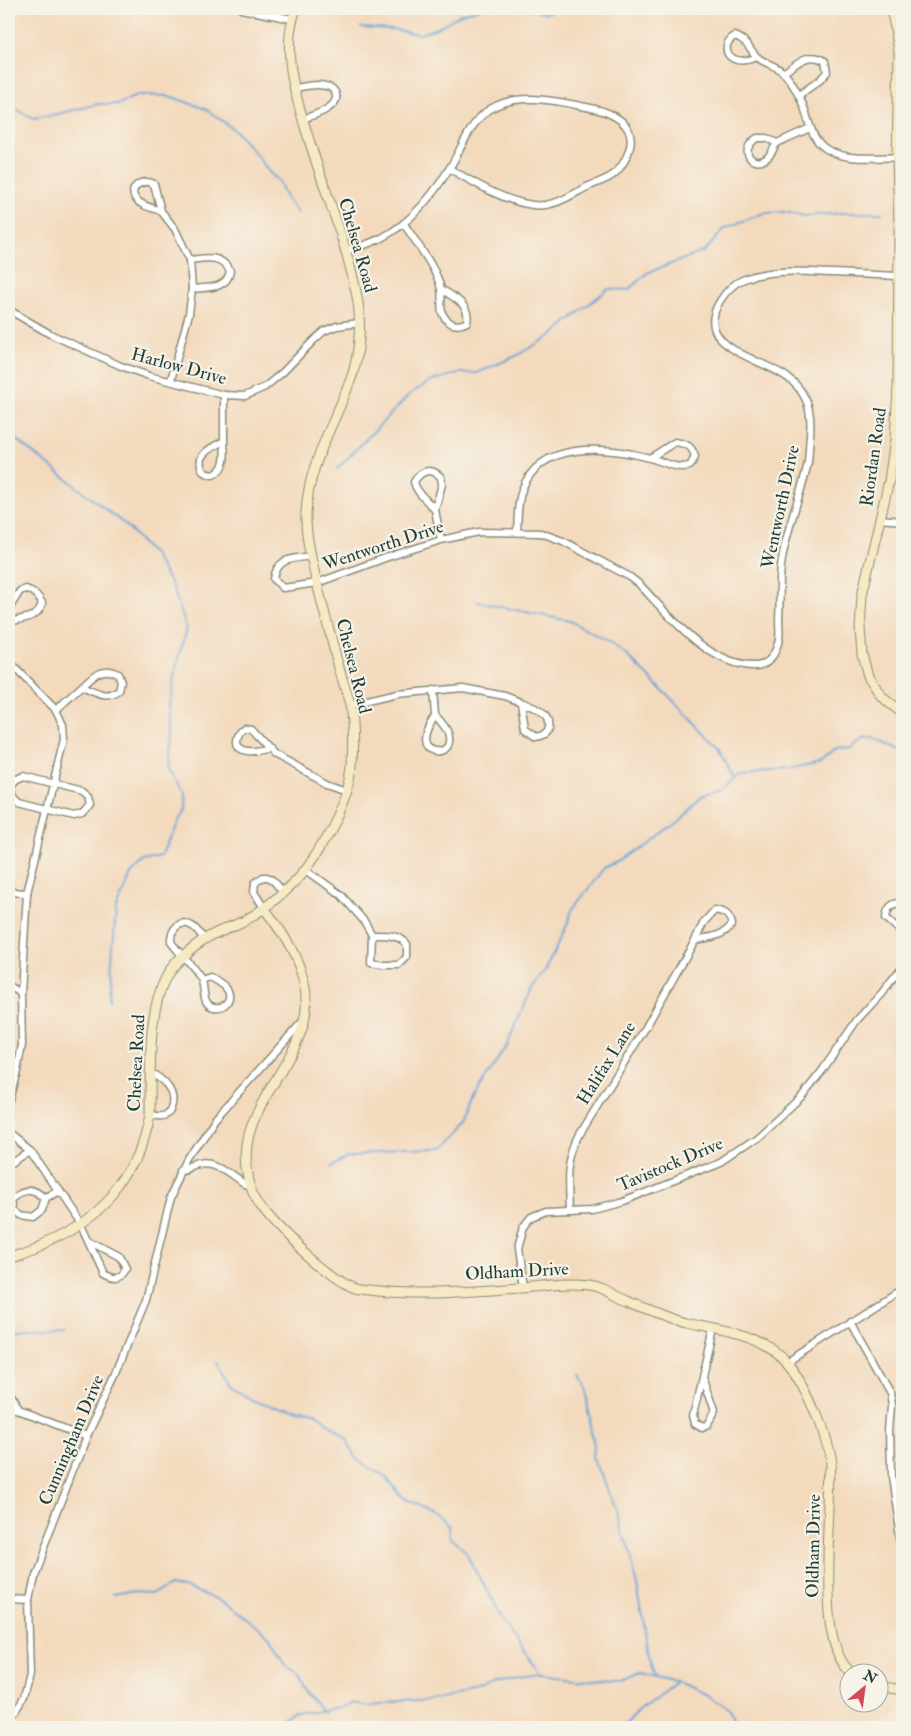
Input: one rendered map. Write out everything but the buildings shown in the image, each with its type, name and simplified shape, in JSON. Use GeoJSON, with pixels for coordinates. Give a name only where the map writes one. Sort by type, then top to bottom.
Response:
{"type":"FeatureCollection","features":[{"type":"Feature","properties":{"kind":"street"},"geometry":{"type":"LineString","coordinates":[[241,9],[292,19]]}},
{"type":"Feature","properties":{"kind":"street","name":"Chelsea Road"},"geometry":{"type":"LineString","coordinates":[[9,1256],[45,1244],[81,1225],[102,1209],[124,1183],[136,1164],[143,1146],[150,1115],[153,1018],[157,998],[170,969],[204,939],[243,921],[264,908],[294,883],[305,869],[336,818],[347,790],[353,744],[350,705],[317,583],[308,543],[306,515],[308,491],[315,464],[353,374],[359,323],[357,294],[294,88],[290,44],[292,19],[296,9]]}},
{"type":"Feature","properties":{"kind":"street","name":"Riordan Road"},"geometry":{"type":"LineString","coordinates":[[895,15],[899,28],[901,100],[898,276],[900,332],[895,440],[889,481],[862,595],[860,629],[862,654],[868,676],[882,697],[902,713]]}},
{"type":"Feature","properties":{"kind":"street"},"geometry":{"type":"LineString","coordinates":[[757,57],[737,60],[729,56],[726,50],[727,44],[735,36],[743,39],[757,57],[784,73],[799,95],[810,128],[817,142],[830,152],[857,158],[899,158]]}},
{"type":"Feature","properties":{"kind":"street"},"geometry":{"type":"LineString","coordinates":[[784,73],[808,57],[816,56],[825,61],[827,72],[820,80],[799,95]]}},
{"type":"Feature","properties":{"kind":"street"},"geometry":{"type":"LineString","coordinates":[[294,88],[324,85],[331,88],[336,94],[333,104],[323,112],[302,119]]}},
{"type":"Feature","properties":{"kind":"street"},"geometry":{"type":"LineString","coordinates":[[345,251],[371,243],[404,224],[428,199],[450,169],[467,135],[483,114],[493,107],[516,100],[531,99],[572,104],[610,114],[622,122],[632,139],[625,159],[613,175],[559,202],[542,205],[514,201],[450,169]]}},
{"type":"Feature","properties":{"kind":"street"},"geometry":{"type":"LineString","coordinates":[[777,143],[766,138],[757,138],[749,146],[748,157],[758,161],[765,159],[777,143],[810,128]]}},
{"type":"Feature","properties":{"kind":"street"},"geometry":{"type":"LineString","coordinates":[[161,211],[140,203],[135,198],[134,193],[140,183],[144,181],[154,184],[161,211],[175,229],[190,260],[192,288],[189,314],[172,380]]}},
{"type":"Feature","properties":{"kind":"street"},"geometry":{"type":"LineString","coordinates":[[404,224],[431,267],[441,289],[442,311],[445,319],[453,324],[460,325],[467,322],[469,315],[464,304],[441,289]]}},
{"type":"Feature","properties":{"kind":"street"},"geometry":{"type":"LineString","coordinates":[[190,260],[212,257],[223,262],[230,271],[227,280],[220,286],[192,288]]}},
{"type":"Feature","properties":{"kind":"street","name":"Wentworth Drive"},"geometry":{"type":"LineString","coordinates":[[311,556],[283,561],[275,569],[274,579],[283,588],[317,583],[441,540],[479,532],[541,533],[563,541],[621,571],[639,584],[699,644],[733,662],[750,666],[764,665],[771,659],[779,639],[783,551],[808,461],[810,415],[806,400],[800,389],[787,377],[730,347],[714,331],[713,316],[719,302],[728,291],[741,281],[758,275],[783,272],[898,276]]}},
{"type":"Feature","properties":{"kind":"street","name":"Harlow Drive"},"geometry":{"type":"LineString","coordinates":[[9,310],[50,334],[95,355],[149,376],[172,380],[224,395],[245,396],[265,387],[283,372],[324,331],[337,326],[359,323]]}},
{"type":"Feature","properties":{"kind":"street"},"geometry":{"type":"LineString","coordinates":[[224,395],[224,441],[224,465],[219,472],[213,475],[205,473],[200,464],[201,458],[205,452],[224,441]]}},
{"type":"Feature","properties":{"kind":"street"},"geometry":{"type":"LineString","coordinates":[[517,532],[522,488],[533,471],[552,457],[574,450],[594,449],[650,458],[683,468],[690,466],[695,457],[691,447],[675,442],[650,458]]}},
{"type":"Feature","properties":{"kind":"street"},"geometry":{"type":"LineString","coordinates":[[434,510],[442,484],[442,477],[433,471],[422,471],[414,482],[415,487],[434,510],[441,540]]}},
{"type":"Feature","properties":{"kind":"street"},"geometry":{"type":"LineString","coordinates":[[880,519],[902,521]]}},
{"type":"Feature","properties":{"kind":"street"},"geometry":{"type":"LineString","coordinates":[[9,616],[10,607],[20,591],[26,589],[33,592],[42,603],[40,610],[34,616],[9,622]]}},
{"type":"Feature","properties":{"kind":"street"},"geometry":{"type":"LineString","coordinates":[[9,662],[56,710],[63,725],[64,740],[27,893],[21,992],[22,1045],[9,1100]]}},
{"type":"Feature","properties":{"kind":"street"},"geometry":{"type":"LineString","coordinates":[[56,710],[93,675],[103,670],[111,670],[118,674],[121,682],[119,690],[113,696],[104,696],[81,687]]}},
{"type":"Feature","properties":{"kind":"street"},"geometry":{"type":"LineString","coordinates":[[350,705],[397,694],[463,688],[505,696],[521,702],[535,708],[547,718],[549,725],[547,731],[542,736],[536,737],[525,729],[521,702]]}},
{"type":"Feature","properties":{"kind":"street"},"geometry":{"type":"LineString","coordinates":[[433,690],[435,715],[448,735],[449,742],[447,747],[440,751],[428,749],[424,742],[425,732],[435,715]]}},
{"type":"Feature","properties":{"kind":"street"},"geometry":{"type":"LineString","coordinates":[[268,748],[251,752],[244,750],[238,747],[237,737],[244,728],[251,729],[274,754],[328,783],[347,790]]}},
{"type":"Feature","properties":{"kind":"street"},"geometry":{"type":"LineString","coordinates":[[23,776],[53,784],[82,791],[88,797],[90,805],[82,814],[74,816],[19,802],[12,795],[9,786],[16,779],[23,776]]}},
{"type":"Feature","properties":{"kind":"street"},"geometry":{"type":"LineString","coordinates":[[305,869],[341,894],[357,912],[372,934],[371,963],[399,965],[407,957],[407,944],[404,940],[388,935],[372,934]]}},
{"type":"Feature","properties":{"kind":"street"},"geometry":{"type":"LineString","coordinates":[[264,908],[254,892],[255,883],[258,880],[267,877],[272,879],[282,892]]}},
{"type":"Feature","properties":{"kind":"street"},"geometry":{"type":"LineString","coordinates":[[9,892],[27,893]]}},
{"type":"Feature","properties":{"kind":"street"},"geometry":{"type":"LineString","coordinates":[[902,903],[895,902],[886,912],[886,918],[902,932]]}},
{"type":"Feature","properties":{"kind":"street","name":"Oldham Drive"},"geometry":{"type":"LineString","coordinates":[[264,908],[279,927],[294,954],[304,986],[306,1007],[294,1046],[260,1107],[246,1142],[245,1163],[250,1185],[264,1211],[303,1251],[344,1283],[356,1288],[407,1294],[567,1284],[596,1286],[673,1320],[746,1337],[773,1350],[787,1362],[801,1384],[826,1442],[830,1464],[828,1607],[837,1653],[844,1664]]}},
{"type":"Feature","properties":{"kind":"street","name":"Halifax Lane"},"geometry":{"type":"LineString","coordinates":[[570,1210],[569,1164],[574,1146],[646,1027],[704,922],[715,910],[724,912],[730,917],[732,924],[728,931],[720,935],[695,940]]}},
{"type":"Feature","properties":{"kind":"street"},"geometry":{"type":"LineString","coordinates":[[202,980],[210,977],[226,987],[229,997],[228,1003],[222,1007],[215,1008],[210,1006],[206,1001],[202,980],[171,942],[170,936],[172,930],[184,923],[194,927],[204,939]]}},
{"type":"Feature","properties":{"kind":"street","name":"Tavistock Drive"},"geometry":{"type":"LineString","coordinates":[[522,1288],[517,1249],[523,1227],[531,1217],[546,1211],[592,1209],[622,1201],[721,1162],[758,1137],[802,1096],[857,1020],[902,967]]}},
{"type":"Feature","properties":{"kind":"street"},"geometry":{"type":"LineString","coordinates":[[9,986],[21,992]]}},
{"type":"Feature","properties":{"kind":"street","name":"Cunningham Drive"},"geometry":{"type":"LineString","coordinates":[[9,1724],[24,1699],[30,1675],[28,1600],[33,1573],[86,1436],[115,1375],[146,1300],[171,1197],[183,1170],[215,1119],[303,1021]]}},
{"type":"Feature","properties":{"kind":"street"},"geometry":{"type":"LineString","coordinates":[[150,1115],[163,1116],[170,1112],[172,1104],[169,1086],[151,1073]]}},
{"type":"Feature","properties":{"kind":"street"},"geometry":{"type":"LineString","coordinates":[[9,1132],[30,1150],[81,1225],[103,1273],[117,1278],[122,1274],[125,1269],[119,1257],[89,1241]]}},
{"type":"Feature","properties":{"kind":"street"},"geometry":{"type":"LineString","coordinates":[[9,1164],[30,1150]]}},
{"type":"Feature","properties":{"kind":"street"},"geometry":{"type":"LineString","coordinates":[[183,1170],[205,1164],[215,1165],[245,1184],[250,1185]]}},
{"type":"Feature","properties":{"kind":"street"},"geometry":{"type":"LineString","coordinates":[[46,1198],[31,1189],[20,1191],[13,1198],[15,1210],[21,1215],[33,1217],[42,1210],[46,1198],[58,1191]]}},
{"type":"Feature","properties":{"kind":"street"},"geometry":{"type":"LineString","coordinates":[[787,1362],[902,1289]]}},
{"type":"Feature","properties":{"kind":"street"},"geometry":{"type":"LineString","coordinates":[[850,1322],[890,1393],[892,1405],[890,1431],[891,1476],[902,1549]]}},
{"type":"Feature","properties":{"kind":"street"},"geometry":{"type":"LineString","coordinates":[[702,1377],[714,1413],[707,1426],[702,1428],[695,1424],[693,1415],[712,1329]]}},
{"type":"Feature","properties":{"kind":"street"},"geometry":{"type":"LineString","coordinates":[[9,1394],[18,1410]]}},
{"type":"Feature","properties":{"kind":"street"},"geometry":{"type":"LineString","coordinates":[[9,1408],[86,1436]]}},
{"type":"Feature","properties":{"kind":"street"},"geometry":{"type":"LineString","coordinates":[[9,1599],[28,1600]]}},
{"type":"Feature","properties":{"kind":"street"},"geometry":{"type":"LineString","coordinates":[[888,1688],[902,1690]]}},
{"type":"Feature","properties":{"kind":"waterway"},"geometry":{"type":"LineString","coordinates":[[361,27],[391,29],[420,34],[439,27],[461,14],[480,9]]}},
{"type":"Feature","properties":{"kind":"waterway"},"geometry":{"type":"LineString","coordinates":[[527,9],[547,13],[559,9]]}},
{"type":"Feature","properties":{"kind":"waterway"},"geometry":{"type":"LineString","coordinates":[[600,9],[607,11],[611,9]]}},
{"type":"Feature","properties":{"kind":"waterway"},"geometry":{"type":"LineString","coordinates":[[874,9],[885,12]]}},
{"type":"Feature","properties":{"kind":"waterway"},"geometry":{"type":"LineString","coordinates":[[9,105],[33,119],[98,104],[119,104],[138,95],[169,96],[206,109],[233,129],[256,154],[269,172],[279,181],[285,196],[298,213]]}},
{"type":"Feature","properties":{"kind":"waterway"},"geometry":{"type":"LineString","coordinates":[[337,469],[410,394],[431,381],[459,373],[477,373],[516,356],[550,336],[608,289],[628,290],[647,273],[705,251],[725,228],[764,213],[784,212],[804,216],[882,213]]}},
{"type":"Feature","properties":{"kind":"waterway"},"geometry":{"type":"LineString","coordinates":[[9,434],[127,526],[154,555],[172,586],[187,628],[174,677],[169,706],[172,734],[168,769],[182,795],[181,811],[174,820],[160,857],[144,861],[131,874],[116,908],[109,1001]]}},
{"type":"Feature","properties":{"kind":"waterway"},"geometry":{"type":"LineString","coordinates":[[477,602],[570,621],[608,642],[628,656],[720,749],[735,778]]}},
{"type":"Feature","properties":{"kind":"waterway"},"geometry":{"type":"LineString","coordinates":[[331,1163],[349,1154],[436,1151],[463,1123],[474,1096],[508,1043],[532,988],[545,971],[572,910],[604,868],[617,862],[675,819],[700,796],[722,790],[741,773],[787,770],[821,763],[835,751],[849,749],[862,740],[873,739],[902,752]]}},
{"type":"Feature","properties":{"kind":"waterway"},"geometry":{"type":"LineString","coordinates":[[9,1330],[64,1330]]}},
{"type":"Feature","properties":{"kind":"waterway"},"geometry":{"type":"LineString","coordinates":[[218,1360],[231,1384],[252,1397],[290,1414],[310,1419],[326,1431],[347,1440],[358,1458],[385,1476],[406,1501],[435,1514],[452,1527],[453,1541],[469,1554],[502,1621],[540,1673]]}},
{"type":"Feature","properties":{"kind":"waterway"},"geometry":{"type":"LineString","coordinates":[[577,1375],[584,1386],[600,1447],[599,1459],[618,1512],[637,1581],[650,1662],[655,1676]]}},
{"type":"Feature","properties":{"kind":"waterway"},"geometry":{"type":"LineString","coordinates":[[115,1598],[138,1594],[158,1595],[175,1583],[189,1585],[219,1598],[269,1637],[285,1665],[298,1673],[307,1690],[325,1712]]}},
{"type":"Feature","properties":{"kind":"waterway"},"geometry":{"type":"LineString","coordinates":[[285,1727],[301,1715],[344,1707],[350,1702],[365,1705],[437,1700],[477,1692],[496,1683],[518,1677],[540,1674],[620,1681],[640,1673],[675,1682],[706,1696],[727,1711],[733,1727]]}},
{"type":"Feature","properties":{"kind":"waterway"},"geometry":{"type":"LineString","coordinates":[[622,1727],[640,1708],[675,1682]]}}]}
